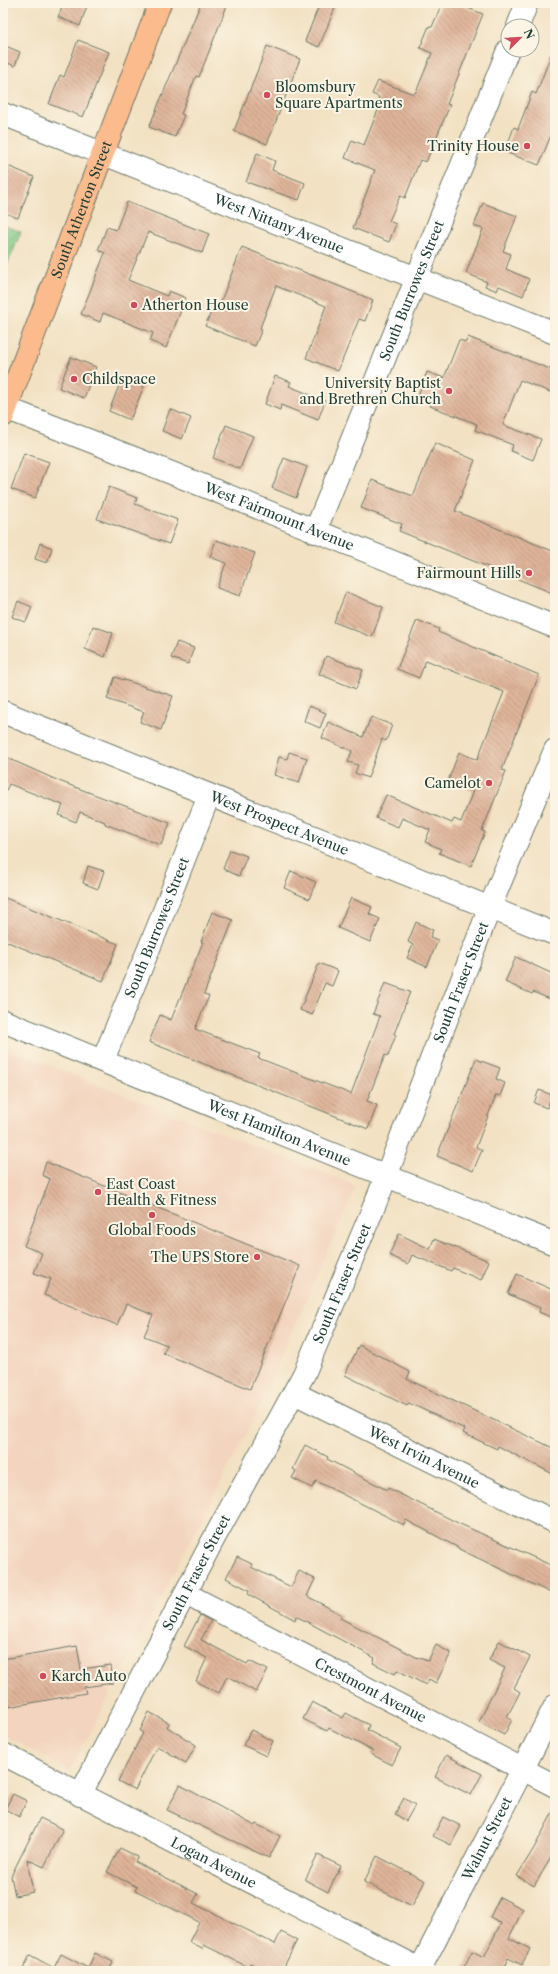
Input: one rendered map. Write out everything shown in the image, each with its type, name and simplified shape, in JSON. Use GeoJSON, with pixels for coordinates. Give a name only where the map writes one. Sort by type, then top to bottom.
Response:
{"type":"FeatureCollection","features":[{"type":"Feature","properties":{"kind":"main road","name":"South Atherton Street"},"geometry":{"type":"LineString","coordinates":[[4,411],[51,286],[104,154],[160,3]]}},
{"type":"Feature","properties":{"kind":"street"},"geometry":{"type":"LineString","coordinates":[[521,18],[527,3]]}},
{"type":"Feature","properties":{"kind":"street","name":"South Burrowes Street"},"geometry":{"type":"LineString","coordinates":[[315,532],[505,58]]}},
{"type":"Feature","properties":{"kind":"street","name":"West Nittany Avenue"},"geometry":{"type":"LineString","coordinates":[[3,114],[555,333]]}},
{"type":"Feature","properties":{"kind":"street","name":"West Fairmount Avenue"},"geometry":{"type":"LineString","coordinates":[[4,411],[139,460],[315,532],[555,627]]}},
{"type":"Feature","properties":{"kind":"street","name":"West Prospect Avenue"},"geometry":{"type":"LineString","coordinates":[[3,712],[555,934]]}},
{"type":"Feature","properties":{"kind":"street","name":"South Fraser Street"},"geometry":{"type":"LineString","coordinates":[[80,1795],[307,1366],[386,1175],[490,908],[555,750]]}},
{"type":"Feature","properties":{"kind":"street","name":"South Burrowes Street"},"geometry":{"type":"LineString","coordinates":[[103,1060],[157,929],[209,795]]}},
{"type":"Feature","properties":{"kind":"street","name":"West Hamilton Avenue"},"geometry":{"type":"LineString","coordinates":[[3,1021],[103,1060],[555,1244]]}},
{"type":"Feature","properties":{"kind":"street","name":"West Irvin Avenue"},"geometry":{"type":"LineString","coordinates":[[294,1393],[555,1522]]}},
{"type":"Feature","properties":{"kind":"street","name":"Crestmont Avenue"},"geometry":{"type":"LineString","coordinates":[[186,1594],[555,1786]]}},
{"type":"Feature","properties":{"kind":"street","name":"Walnut Street"},"geometry":{"type":"LineString","coordinates":[[421,1970],[555,1706]]}},
{"type":"Feature","properties":{"kind":"street","name":"Logan Avenue"},"geometry":{"type":"LineString","coordinates":[[3,1754],[421,1970]]}},
{"type":"Feature","properties":{"kind":"shaded area"},"geometry":{"type":"Polygon","coordinates":[[[3,1047],[356,1186],[254,1419],[70,1771],[3,1735],[3,1047]]]}},
{"type":"Feature","properties":{"kind":"green space"},"geometry":{"type":"Polygon","coordinates":[[[3,225],[21,232],[3,275],[3,225]]]}},
{"type":"Feature","properties":{"kind":"building"},"geometry":{"type":"Polygon","coordinates":[[[64,3],[88,3],[80,26],[58,17],[64,3]]]}},
{"type":"Feature","properties":{"kind":"building"},"geometry":{"type":"Polygon","coordinates":[[[201,3],[228,3],[199,77],[196,76],[181,114],[184,115],[175,137],[149,127],[201,3]]]}},
{"type":"Feature","properties":{"kind":"building"},"geometry":{"type":"Polygon","coordinates":[[[320,3],[337,3],[319,47],[305,41],[320,3]]]}},
{"type":"Feature","properties":{"kind":"building"},"geometry":{"type":"Polygon","coordinates":[[[442,3],[455,3],[483,14],[447,104],[450,105],[426,162],[420,160],[405,198],[400,196],[389,221],[396,224],[389,242],[353,228],[375,170],[345,158],[352,140],[364,145],[380,105],[377,103],[379,97],[372,94],[378,81],[414,94],[416,92],[432,53],[420,48],[429,26],[432,27],[442,3]]]}},
{"type":"Feature","properties":{"kind":"building"},"geometry":{"type":"Polygon","coordinates":[[[78,40],[109,52],[83,117],[49,104],[60,75],[64,77],[78,40]]]}},
{"type":"Feature","properties":{"kind":"building"},"geometry":{"type":"Polygon","coordinates":[[[3,45],[20,52],[15,66],[3,61],[3,45]]]}},
{"type":"Feature","properties":{"kind":"building","name":"Bloomsbury Square Apartments"},"geometry":{"type":"Polygon","coordinates":[[[267,46],[300,59],[267,144],[234,131],[267,46]]]}},
{"type":"Feature","properties":{"kind":"building"},"geometry":{"type":"Polygon","coordinates":[[[554,47],[555,125],[539,165],[505,152],[514,127],[518,129],[532,92],[536,94],[554,47]]]}},
{"type":"Feature","properties":{"kind":"building"},"geometry":{"type":"Polygon","coordinates":[[[257,153],[275,161],[272,170],[305,183],[299,200],[246,182],[257,153]]]}},
{"type":"Feature","properties":{"kind":"building"},"geometry":{"type":"Polygon","coordinates":[[[3,164],[34,177],[18,218],[3,212],[3,164]]]}},
{"type":"Feature","properties":{"kind":"building"},"geometry":{"type":"Polygon","coordinates":[[[127,202],[209,234],[202,253],[148,232],[128,280],[167,296],[169,291],[186,298],[166,348],[150,341],[153,333],[103,313],[100,322],[81,314],[105,253],[98,250],[107,227],[116,230],[127,202]]]}},
{"type":"Feature","properties":{"kind":"building"},"geometry":{"type":"Polygon","coordinates":[[[483,203],[517,216],[503,251],[511,254],[506,269],[529,279],[523,296],[499,286],[497,291],[485,286],[487,282],[466,273],[483,229],[474,226],[483,203]]]}},
{"type":"Feature","properties":{"kind":"building"},"geometry":{"type":"Polygon","coordinates":[[[242,247],[373,300],[365,321],[359,319],[338,371],[306,358],[326,306],[276,286],[260,328],[262,329],[255,346],[205,326],[212,310],[217,311],[242,247]]]}},
{"type":"Feature","properties":{"kind":"building","name":"University Baptist and Brethren Church"},"geometry":{"type":"Polygon","coordinates":[[[468,337],[555,371],[555,394],[520,380],[503,425],[541,439],[533,460],[511,451],[513,445],[475,430],[477,424],[430,406],[431,404],[417,398],[427,372],[444,378],[459,340],[466,342],[468,337]]]}},
{"type":"Feature","properties":{"kind":"building","name":"Childspace"},"geometry":{"type":"Polygon","coordinates":[[[71,357],[96,367],[84,398],[59,388],[71,357]]]}},
{"type":"Feature","properties":{"kind":"building"},"geometry":{"type":"Polygon","coordinates":[[[275,376],[291,382],[289,386],[325,401],[318,420],[281,405],[280,410],[265,404],[275,376]]]}},
{"type":"Feature","properties":{"kind":"building"},"geometry":{"type":"Polygon","coordinates":[[[122,378],[144,386],[130,420],[109,411],[122,378]]]}},
{"type":"Feature","properties":{"kind":"building"},"geometry":{"type":"Polygon","coordinates":[[[170,409],[191,418],[182,439],[162,431],[170,409]]]}},
{"type":"Feature","properties":{"kind":"building"},"geometry":{"type":"Polygon","coordinates":[[[226,425],[253,436],[240,469],[213,458],[226,425]]]}},
{"type":"Feature","properties":{"kind":"building"},"geometry":{"type":"Polygon","coordinates":[[[435,443],[475,460],[455,511],[555,552],[555,594],[399,531],[402,524],[361,508],[372,480],[413,496],[435,443]]]}},
{"type":"Feature","properties":{"kind":"building"},"geometry":{"type":"Polygon","coordinates":[[[24,453],[49,462],[35,498],[11,489],[24,453]]]}},
{"type":"Feature","properties":{"kind":"building"},"geometry":{"type":"Polygon","coordinates":[[[284,458],[307,467],[296,498],[272,488],[284,458]]]}},
{"type":"Feature","properties":{"kind":"building"},"geometry":{"type":"Polygon","coordinates":[[[109,487],[137,498],[135,504],[178,520],[169,544],[97,519],[109,487]]]}},
{"type":"Feature","properties":{"kind":"building"},"geometry":{"type":"Polygon","coordinates":[[[216,540],[255,553],[240,596],[217,588],[226,563],[210,557],[216,540]]]}},
{"type":"Feature","properties":{"kind":"building"},"geometry":{"type":"Polygon","coordinates":[[[40,543],[52,548],[47,563],[35,559],[40,543]]]}},
{"type":"Feature","properties":{"kind":"building"},"geometry":{"type":"Polygon","coordinates":[[[346,592],[383,607],[372,637],[334,622],[346,592]]]}},
{"type":"Feature","properties":{"kind":"building"},"geometry":{"type":"Polygon","coordinates":[[[18,601],[32,607],[26,622],[12,617],[18,601]]]}},
{"type":"Feature","properties":{"kind":"building"},"geometry":{"type":"Polygon","coordinates":[[[417,620],[439,629],[438,632],[539,675],[502,770],[506,771],[482,831],[485,832],[471,866],[439,853],[441,849],[425,842],[430,830],[402,818],[398,827],[376,818],[386,795],[452,823],[454,819],[461,822],[473,791],[448,781],[459,752],[477,760],[504,692],[426,660],[419,678],[397,669],[417,620]]]}},
{"type":"Feature","properties":{"kind":"building"},"geometry":{"type":"Polygon","coordinates":[[[93,626],[113,633],[105,657],[85,649],[93,626]]]}},
{"type":"Feature","properties":{"kind":"building"},"geometry":{"type":"Polygon","coordinates":[[[177,642],[194,648],[188,664],[171,658],[177,642]]]}},
{"type":"Feature","properties":{"kind":"building"},"geometry":{"type":"Polygon","coordinates":[[[326,656],[363,670],[356,689],[319,674],[326,656]]]}},
{"type":"Feature","properties":{"kind":"building"},"geometry":{"type":"Polygon","coordinates":[[[115,677],[173,696],[161,730],[140,722],[144,712],[107,699],[115,677]]]}},
{"type":"Feature","properties":{"kind":"building"},"geometry":{"type":"Polygon","coordinates":[[[309,706],[326,713],[320,728],[304,721],[309,706]]]}},
{"type":"Feature","properties":{"kind":"building"},"geometry":{"type":"Polygon","coordinates":[[[371,717],[392,725],[386,741],[382,739],[368,778],[355,773],[358,765],[348,762],[352,751],[322,738],[328,722],[363,737],[371,717]]]}},
{"type":"Feature","properties":{"kind":"building"},"geometry":{"type":"Polygon","coordinates":[[[289,752],[307,758],[299,783],[274,775],[279,757],[287,759],[289,752]]]}},
{"type":"Feature","properties":{"kind":"building"},"geometry":{"type":"Polygon","coordinates":[[[3,756],[59,781],[170,823],[161,845],[105,824],[105,822],[80,812],[76,822],[59,815],[63,805],[9,784],[3,797],[3,756]]]}},
{"type":"Feature","properties":{"kind":"building"},"geometry":{"type":"Polygon","coordinates":[[[230,850],[247,856],[239,876],[223,869],[230,850]]]}},
{"type":"Feature","properties":{"kind":"building"},"geometry":{"type":"Polygon","coordinates":[[[88,866],[104,871],[98,889],[83,883],[88,866]]]}},
{"type":"Feature","properties":{"kind":"building"},"geometry":{"type":"Polygon","coordinates":[[[291,871],[316,882],[309,899],[284,888],[291,871]]]}},
{"type":"Feature","properties":{"kind":"building"},"geometry":{"type":"Polygon","coordinates":[[[3,897],[118,944],[103,981],[3,940],[3,897]]]}},
{"type":"Feature","properties":{"kind":"building"},"geometry":{"type":"Polygon","coordinates":[[[351,898],[372,907],[369,914],[380,919],[370,942],[338,928],[351,898]]]}},
{"type":"Feature","properties":{"kind":"building"},"geometry":{"type":"Polygon","coordinates":[[[212,912],[233,920],[204,994],[209,996],[195,1029],[260,1054],[258,1058],[351,1094],[380,1016],[373,1014],[385,983],[410,992],[394,1034],[396,1035],[388,1056],[385,1055],[367,1101],[377,1105],[368,1129],[149,1042],[160,1015],[171,1020],[203,942],[201,942],[212,912]]]}},
{"type":"Feature","properties":{"kind":"building"},"geometry":{"type":"Polygon","coordinates":[[[416,922],[433,930],[430,937],[438,940],[427,967],[407,958],[413,945],[408,942],[416,922]]]}},
{"type":"Feature","properties":{"kind":"building"},"geometry":{"type":"Polygon","coordinates":[[[516,957],[555,975],[555,1001],[533,992],[532,994],[505,982],[516,957]]]}},
{"type":"Feature","properties":{"kind":"building"},"geometry":{"type":"Polygon","coordinates":[[[319,963],[338,971],[332,986],[325,983],[312,1015],[300,1010],[319,963]]]}},
{"type":"Feature","properties":{"kind":"building"},"geometry":{"type":"Polygon","coordinates":[[[476,1059],[500,1068],[496,1079],[505,1083],[500,1096],[496,1095],[476,1147],[482,1150],[473,1171],[437,1156],[476,1059]]]}},
{"type":"Feature","properties":{"kind":"building"},"geometry":{"type":"Polygon","coordinates":[[[539,1090],[552,1095],[547,1108],[534,1103],[539,1090]]]}},
{"type":"Feature","properties":{"kind":"building"},"geometry":{"type":"Polygon","coordinates":[[[46,1162],[300,1266],[250,1389],[163,1353],[167,1345],[144,1336],[153,1315],[126,1304],[117,1325],[44,1295],[51,1279],[34,1273],[42,1253],[24,1246],[50,1179],[42,1175],[46,1162]]]}},
{"type":"Feature","properties":{"kind":"building"},"geometry":{"type":"Polygon","coordinates":[[[399,1234],[430,1249],[434,1239],[489,1261],[481,1280],[453,1268],[451,1271],[412,1255],[408,1264],[389,1255],[399,1234]]]}},
{"type":"Feature","properties":{"kind":"building"},"geometry":{"type":"Polygon","coordinates":[[[517,1274],[555,1291],[555,1319],[539,1312],[540,1308],[508,1294],[517,1274]]]}},
{"type":"Feature","properties":{"kind":"building"},"geometry":{"type":"Polygon","coordinates":[[[359,1345],[410,1372],[407,1379],[555,1449],[555,1475],[498,1446],[497,1449],[463,1433],[465,1429],[409,1403],[407,1406],[345,1375],[359,1345]]]}},
{"type":"Feature","properties":{"kind":"building"},"geometry":{"type":"Polygon","coordinates":[[[305,1445],[328,1457],[327,1459],[387,1490],[388,1488],[458,1523],[555,1567],[555,1595],[459,1549],[406,1520],[404,1525],[316,1481],[312,1488],[292,1478],[296,1471],[293,1469],[305,1445]]]}},
{"type":"Feature","properties":{"kind":"building"},"geometry":{"type":"Polygon","coordinates":[[[237,1557],[252,1564],[251,1567],[291,1587],[299,1571],[315,1579],[307,1596],[342,1615],[340,1618],[416,1657],[428,1661],[436,1645],[451,1653],[436,1683],[429,1679],[426,1685],[397,1670],[395,1674],[373,1663],[375,1658],[296,1616],[295,1620],[248,1594],[249,1590],[226,1578],[237,1557]]]}},
{"type":"Feature","properties":{"kind":"building"},"geometry":{"type":"Polygon","coordinates":[[[200,1615],[211,1621],[201,1640],[247,1664],[249,1661],[268,1670],[256,1692],[227,1676],[219,1693],[196,1681],[207,1658],[184,1646],[200,1615]]]}},
{"type":"Feature","properties":{"kind":"building"},"geometry":{"type":"Polygon","coordinates":[[[499,1641],[530,1657],[514,1688],[520,1692],[507,1717],[512,1720],[504,1735],[479,1722],[505,1668],[489,1660],[499,1641]]]}},
{"type":"Feature","properties":{"kind":"building","name":"Karch Auto"},"geometry":{"type":"Polygon","coordinates":[[[77,1646],[81,1669],[111,1665],[113,1683],[84,1687],[86,1693],[3,1708],[3,1659],[77,1646]]]}},
{"type":"Feature","properties":{"kind":"building"},"geometry":{"type":"Polygon","coordinates":[[[312,1702],[343,1718],[346,1713],[369,1725],[367,1730],[401,1748],[392,1765],[371,1754],[373,1751],[329,1728],[327,1731],[303,1719],[312,1702]]]}},
{"type":"Feature","properties":{"kind":"building"},"geometry":{"type":"Polygon","coordinates":[[[149,1712],[169,1723],[167,1727],[196,1745],[186,1763],[157,1746],[135,1790],[118,1781],[143,1733],[140,1731],[149,1712]]]}},
{"type":"Feature","properties":{"kind":"building"},"geometry":{"type":"Polygon","coordinates":[[[251,1730],[273,1741],[266,1756],[243,1745],[251,1730]]]}},
{"type":"Feature","properties":{"kind":"building"},"geometry":{"type":"Polygon","coordinates":[[[446,1755],[482,1774],[471,1795],[435,1777],[446,1755]]]}},
{"type":"Feature","properties":{"kind":"building"},"geometry":{"type":"Polygon","coordinates":[[[180,1785],[255,1826],[256,1824],[280,1836],[269,1858],[167,1810],[180,1785]]]}},
{"type":"Feature","properties":{"kind":"building"},"geometry":{"type":"Polygon","coordinates":[[[13,1794],[27,1801],[19,1817],[5,1809],[13,1794]]]}},
{"type":"Feature","properties":{"kind":"building"},"geometry":{"type":"Polygon","coordinates":[[[404,1798],[415,1805],[406,1821],[395,1814],[404,1798]]]}},
{"type":"Feature","properties":{"kind":"building"},"geometry":{"type":"Polygon","coordinates":[[[555,1808],[555,1851],[534,1886],[517,1876],[555,1808]]]}},
{"type":"Feature","properties":{"kind":"building"},"geometry":{"type":"Polygon","coordinates":[[[443,1817],[461,1826],[451,1845],[433,1836],[443,1817]]]}},
{"type":"Feature","properties":{"kind":"building"},"geometry":{"type":"Polygon","coordinates":[[[40,1818],[63,1829],[44,1867],[27,1859],[33,1892],[15,1896],[11,1876],[40,1818]]]}},
{"type":"Feature","properties":{"kind":"building"},"geometry":{"type":"Polygon","coordinates":[[[120,1848],[138,1857],[135,1862],[198,1894],[193,1903],[275,1944],[281,1932],[297,1940],[282,1971],[266,1971],[250,1963],[248,1967],[204,1945],[202,1949],[189,1942],[199,1922],[135,1890],[137,1887],[107,1872],[120,1848]]]}},
{"type":"Feature","properties":{"kind":"building"},"geometry":{"type":"Polygon","coordinates":[[[318,1855],[341,1866],[328,1892],[305,1880],[318,1855]]]}},
{"type":"Feature","properties":{"kind":"building"},"geometry":{"type":"Polygon","coordinates":[[[377,1856],[425,1881],[412,1906],[364,1882],[377,1856]]]}},
{"type":"Feature","properties":{"kind":"building"},"geometry":{"type":"Polygon","coordinates":[[[500,1897],[523,1909],[509,1938],[530,1949],[522,1965],[508,1958],[504,1967],[511,1971],[462,1971],[472,1951],[484,1957],[501,1923],[490,1917],[500,1897]]]}},
{"type":"Feature","properties":{"kind":"building"},"geometry":{"type":"Polygon","coordinates":[[[95,1953],[113,1962],[109,1971],[22,1971],[30,1955],[54,1968],[61,1954],[88,1968],[95,1953]]]}},
{"type":"Feature","properties":{"kind":"place","name":"Bloomsbury Square Apartments"},"geometry":{"type":"Point","coordinates":[267,95]}},
{"type":"Feature","properties":{"kind":"place","name":"Trinity House"},"geometry":{"type":"Point","coordinates":[527,146]}},
{"type":"Feature","properties":{"kind":"place","name":"Atherton House"},"geometry":{"type":"Point","coordinates":[134,305]}},
{"type":"Feature","properties":{"kind":"place","name":"Childspace"},"geometry":{"type":"Point","coordinates":[74,379]}},
{"type":"Feature","properties":{"kind":"place","name":"University Baptist and Brethren Church"},"geometry":{"type":"Point","coordinates":[449,391]}},
{"type":"Feature","properties":{"kind":"place","name":"Fairmount Hills"},"geometry":{"type":"Point","coordinates":[529,573]}},
{"type":"Feature","properties":{"kind":"place","name":"Camelot"},"geometry":{"type":"Point","coordinates":[489,783]}},
{"type":"Feature","properties":{"kind":"place","name":"East Coast Health & Fitness"},"geometry":{"type":"Point","coordinates":[98,1192]}},
{"type":"Feature","properties":{"kind":"place","name":"Global Foods"},"geometry":{"type":"Point","coordinates":[152,1215]}},
{"type":"Feature","properties":{"kind":"place","name":"The UPS Store"},"geometry":{"type":"Point","coordinates":[257,1257]}},
{"type":"Feature","properties":{"kind":"place","name":"Karch Auto"},"geometry":{"type":"Point","coordinates":[43,1676]}}]}
